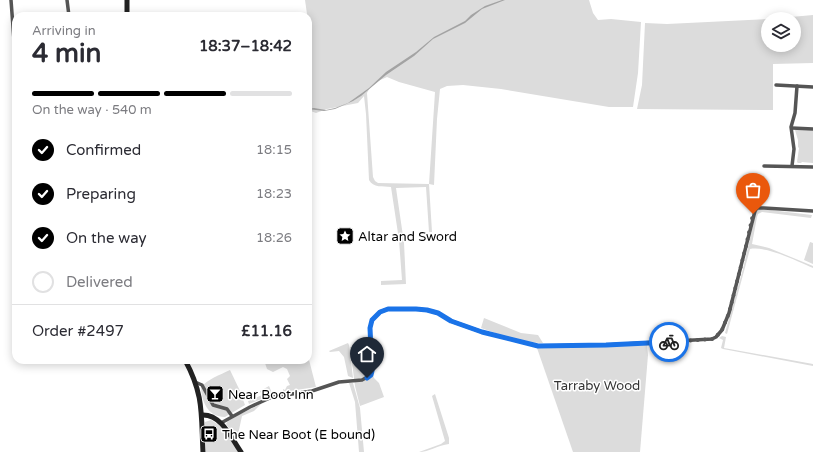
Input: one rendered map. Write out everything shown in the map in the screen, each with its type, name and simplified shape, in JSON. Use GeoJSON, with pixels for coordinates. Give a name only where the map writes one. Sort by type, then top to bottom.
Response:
{"type":"FeatureCollection","features":[{"type":"Feature","properties":{"kind":"main road"},"geometry":{"type":"LineString","coordinates":[[127,0],[127,12]]}},
{"type":"Feature","properties":{"kind":"main road"},"geometry":{"type":"LineString","coordinates":[[187,364],[195,382],[201,402],[203,416],[203,452]]}},
{"type":"Feature","properties":{"kind":"main road"},"geometry":{"type":"LineString","coordinates":[[203,416],[212,417],[221,423],[241,452]]}},
{"type":"Feature","properties":{"kind":"street"},"geometry":{"type":"LineString","coordinates":[[11,0],[12,13]]}},
{"type":"Feature","properties":{"kind":"street"},"geometry":{"type":"LineString","coordinates":[[68,0],[68,12]]}},
{"type":"Feature","properties":{"kind":"street"},"geometry":{"type":"LineString","coordinates":[[776,85],[813,87]]}},
{"type":"Feature","properties":{"kind":"street"},"geometry":{"type":"LineString","coordinates":[[792,166],[794,149],[792,128],[796,113],[797,86]]}},
{"type":"Feature","properties":{"kind":"street"},"geometry":{"type":"LineString","coordinates":[[792,128],[813,129]]}},
{"type":"Feature","properties":{"kind":"street"},"geometry":{"type":"LineString","coordinates":[[764,166],[813,167]]}},
{"type":"Feature","properties":{"kind":"street"},"geometry":{"type":"LineString","coordinates":[[221,423],[232,416],[272,397],[312,391],[339,382],[357,381],[367,378],[371,375],[372,371],[371,323],[380,312],[388,309],[427,310],[438,313],[462,326],[538,346],[606,345],[712,339],[722,330],[729,313],[754,211],[757,208],[813,211]]}},
{"type":"Feature","properties":{"kind":"street"},"geometry":{"type":"LineString","coordinates":[[195,382],[202,385],[213,405],[227,409],[232,416]]}},
{"type":"Feature","properties":{"kind":"green space"},"geometry":{"type":"Polygon","coordinates":[[[305,0],[589,0],[593,13],[598,20],[611,19],[641,22],[638,73],[633,107],[609,107],[501,89],[463,85],[447,86],[440,89],[434,185],[429,184],[432,232],[429,232],[426,187],[396,188],[404,243],[406,284],[381,285],[381,281],[402,280],[399,240],[391,187],[376,185],[371,183],[369,180],[364,96],[358,103],[327,109],[316,113],[312,112],[312,12],[307,12],[305,0]],[[387,77],[371,87],[367,93],[373,177],[378,183],[429,184],[435,92],[387,77]]]}},
{"type":"Feature","properties":{"kind":"green space"},"geometry":{"type":"Polygon","coordinates":[[[813,15],[813,63],[773,64],[773,110],[637,109],[642,85],[645,23],[667,24],[761,19],[761,52],[801,52],[801,16],[813,15]]]}},
{"type":"Feature","properties":{"kind":"green space"},"geometry":{"type":"Polygon","coordinates":[[[795,130],[813,130],[813,163],[797,162],[799,148],[795,130]]]}},
{"type":"Feature","properties":{"kind":"green space"},"geometry":{"type":"Polygon","coordinates":[[[761,209],[812,215],[811,218],[762,212],[758,214],[757,217],[752,244],[769,248],[813,266],[813,268],[773,252],[750,249],[727,334],[725,333],[743,269],[756,212],[761,209]]]}},
{"type":"Feature","properties":{"kind":"green space"},"geometry":{"type":"Polygon","coordinates":[[[810,242],[813,243],[813,264],[804,260],[810,242]]]}},
{"type":"Feature","properties":{"kind":"green space"},"geometry":{"type":"Polygon","coordinates":[[[484,318],[521,333],[538,335],[543,343],[519,340],[481,328],[484,318]]]}},
{"type":"Feature","properties":{"kind":"green space"},"geometry":{"type":"Polygon","coordinates":[[[722,336],[726,337],[724,348],[813,364],[813,366],[723,349],[721,348],[723,340],[719,338],[722,336]]]}},
{"type":"Feature","properties":{"kind":"green space"},"geometry":{"type":"Polygon","coordinates":[[[348,343],[353,378],[348,376],[344,357],[339,351],[329,351],[348,343]]]}},
{"type":"Feature","properties":{"kind":"green space","name":"Tarraby Wood"},"geometry":{"type":"Polygon","coordinates":[[[647,345],[648,355],[640,452],[573,452],[537,348],[647,345]]]}},
{"type":"Feature","properties":{"kind":"green space"},"geometry":{"type":"Polygon","coordinates":[[[369,346],[372,372],[374,378],[379,383],[384,397],[360,406],[355,386],[350,347],[369,346]]]}},
{"type":"Feature","properties":{"kind":"green space"},"geometry":{"type":"Polygon","coordinates":[[[265,364],[310,364],[316,387],[283,392],[283,389],[285,390],[287,386],[290,385],[287,379],[290,376],[287,369],[283,367],[273,372],[267,369],[265,364]]]}},
{"type":"Feature","properties":{"kind":"green space"},"geometry":{"type":"Polygon","coordinates":[[[230,370],[241,393],[237,394],[239,398],[242,397],[245,405],[225,417],[219,416],[210,412],[207,408],[201,388],[210,380],[230,370]]]}},
{"type":"Feature","properties":{"kind":"green space"},"geometry":{"type":"Polygon","coordinates":[[[349,383],[353,383],[360,408],[364,452],[359,452],[355,402],[349,383]]]}},
{"type":"Feature","properties":{"kind":"green space"},"geometry":{"type":"Polygon","coordinates":[[[269,386],[272,395],[249,404],[248,401],[262,395],[260,391],[269,386]]]}},
{"type":"Feature","properties":{"kind":"green space"},"geometry":{"type":"Polygon","coordinates":[[[435,394],[449,438],[449,444],[419,452],[441,444],[445,441],[432,396],[435,394]]]}},
{"type":"Feature","properties":{"kind":"green space"},"geometry":{"type":"Polygon","coordinates":[[[261,404],[254,411],[242,416],[237,439],[226,424],[227,422],[261,404]]]}},
{"type":"Feature","properties":{"kind":"green space"},"geometry":{"type":"Polygon","coordinates":[[[211,420],[219,425],[239,452],[206,452],[205,422],[211,420]]]}},
{"type":"Feature","properties":{"kind":"shaded area"},"geometry":{"type":"Polygon","coordinates":[[[505,0],[482,9],[465,23],[433,39],[414,56],[386,75],[353,101],[335,109],[324,111],[312,110],[314,108],[326,110],[348,103],[369,88],[386,72],[416,52],[434,37],[465,21],[485,6],[505,0]]]}},
{"type":"Feature","properties":{"kind":"way so far"},"geometry":{"type":"LineString","coordinates":[[669,342],[712,339],[722,330],[729,313],[753,214]]}},
{"type":"Feature","properties":{"kind":"place","name":"Altar and Sword"},"geometry":{"type":"Point","coordinates":[345,236]}},
{"type":"Feature","properties":{"kind":"place","name":"Near Boot Inn"},"geometry":{"type":"Point","coordinates":[215,394]}},
{"type":"Feature","properties":{"kind":"place","name":"The Near Boot (E bound)"},"geometry":{"type":"Point","coordinates":[209,434]}},
{"type":"Feature","properties":{"kind":"route"},"geometry":{"type":"LineString","coordinates":[[367,378],[371,375],[372,371],[371,323],[380,312],[388,309],[427,310],[438,313],[462,326],[538,346],[669,342]]}}]}
